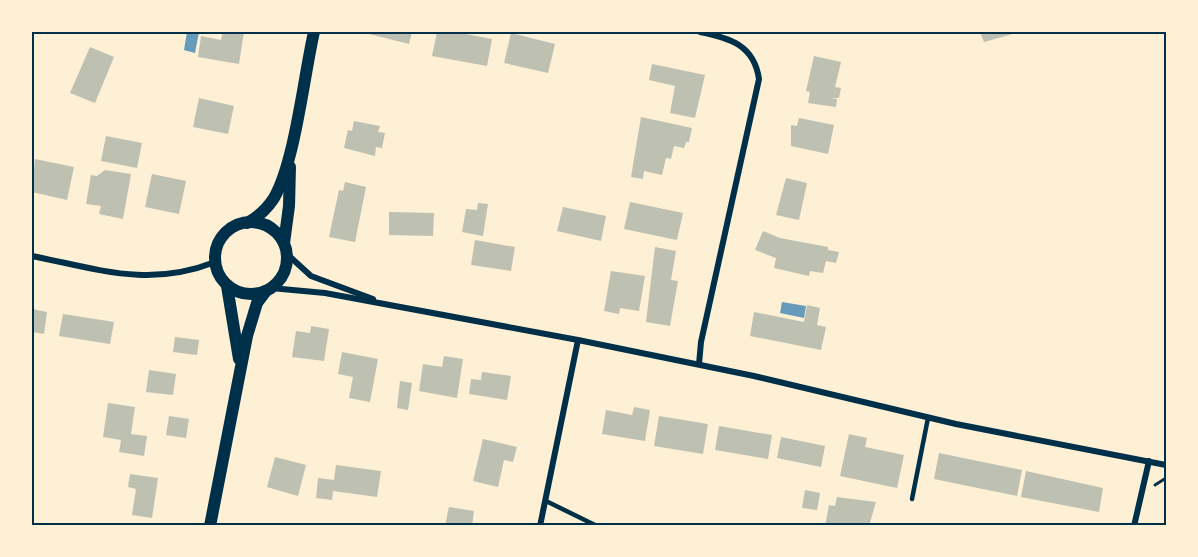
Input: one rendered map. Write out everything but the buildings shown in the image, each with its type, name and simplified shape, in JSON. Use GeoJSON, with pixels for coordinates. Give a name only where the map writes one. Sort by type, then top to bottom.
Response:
{"type":"FeatureCollection","features":[{"type":"Feature","properties":{"kind":"main road"},"geometry":{"type":"LineString","coordinates":[[240,365],[228,286],[219,275],[215,252],[223,236],[238,225],[258,217],[273,199],[290,148],[314,32]]}},
{"type":"Feature","properties":{"kind":"main road"},"geometry":{"type":"LineString","coordinates":[[210,525],[238,394],[240,365],[255,310],[284,273],[289,207],[290,148]]}},
{"type":"Feature","properties":{"kind":"main road"},"geometry":{"type":"LineString","coordinates":[[247,223],[269,227],[285,249]]}},
{"type":"Feature","properties":{"kind":"main road"},"geometry":{"type":"LineString","coordinates":[[228,286],[250,294],[269,290]]}},
{"type":"Feature","properties":{"kind":"street"},"geometry":{"type":"LineString","coordinates":[[699,364],[700,342],[759,79],[752,57],[742,45],[728,38],[700,32]]}},
{"type":"Feature","properties":{"kind":"street"},"geometry":{"type":"LineString","coordinates":[[285,249],[311,276],[391,306]]}},
{"type":"Feature","properties":{"kind":"street"},"geometry":{"type":"LineString","coordinates":[[32,256],[133,276],[164,276],[215,262]]}},
{"type":"Feature","properties":{"kind":"street"},"geometry":{"type":"LineString","coordinates":[[269,290],[325,293],[578,340],[699,364],[928,418],[1167,465]]}},
{"type":"Feature","properties":{"kind":"street"},"geometry":{"type":"LineString","coordinates":[[540,525],[578,340]]}},
{"type":"Feature","properties":{"kind":"street"},"geometry":{"type":"LineString","coordinates":[[1134,525],[1149,461]]}},
{"type":"Feature","properties":{"kind":"lane"},"geometry":{"type":"LineString","coordinates":[[912,499],[928,418]]}},
{"type":"Feature","properties":{"kind":"lane"},"geometry":{"type":"LineString","coordinates":[[546,501],[597,525]]}},
{"type":"Feature","properties":{"kind":"path"},"geometry":{"type":"LineString","coordinates":[[1155,485],[1167,478]]}},
{"type":"Feature","properties":{"kind":"water"},"geometry":{"type":"Polygon","coordinates":[[[187,32],[199,32],[195,53],[184,50],[187,32]]]}},
{"type":"Feature","properties":{"kind":"water"},"geometry":{"type":"Polygon","coordinates":[[[782,302],[806,306],[804,318],[780,313],[782,302]]]}}]}
